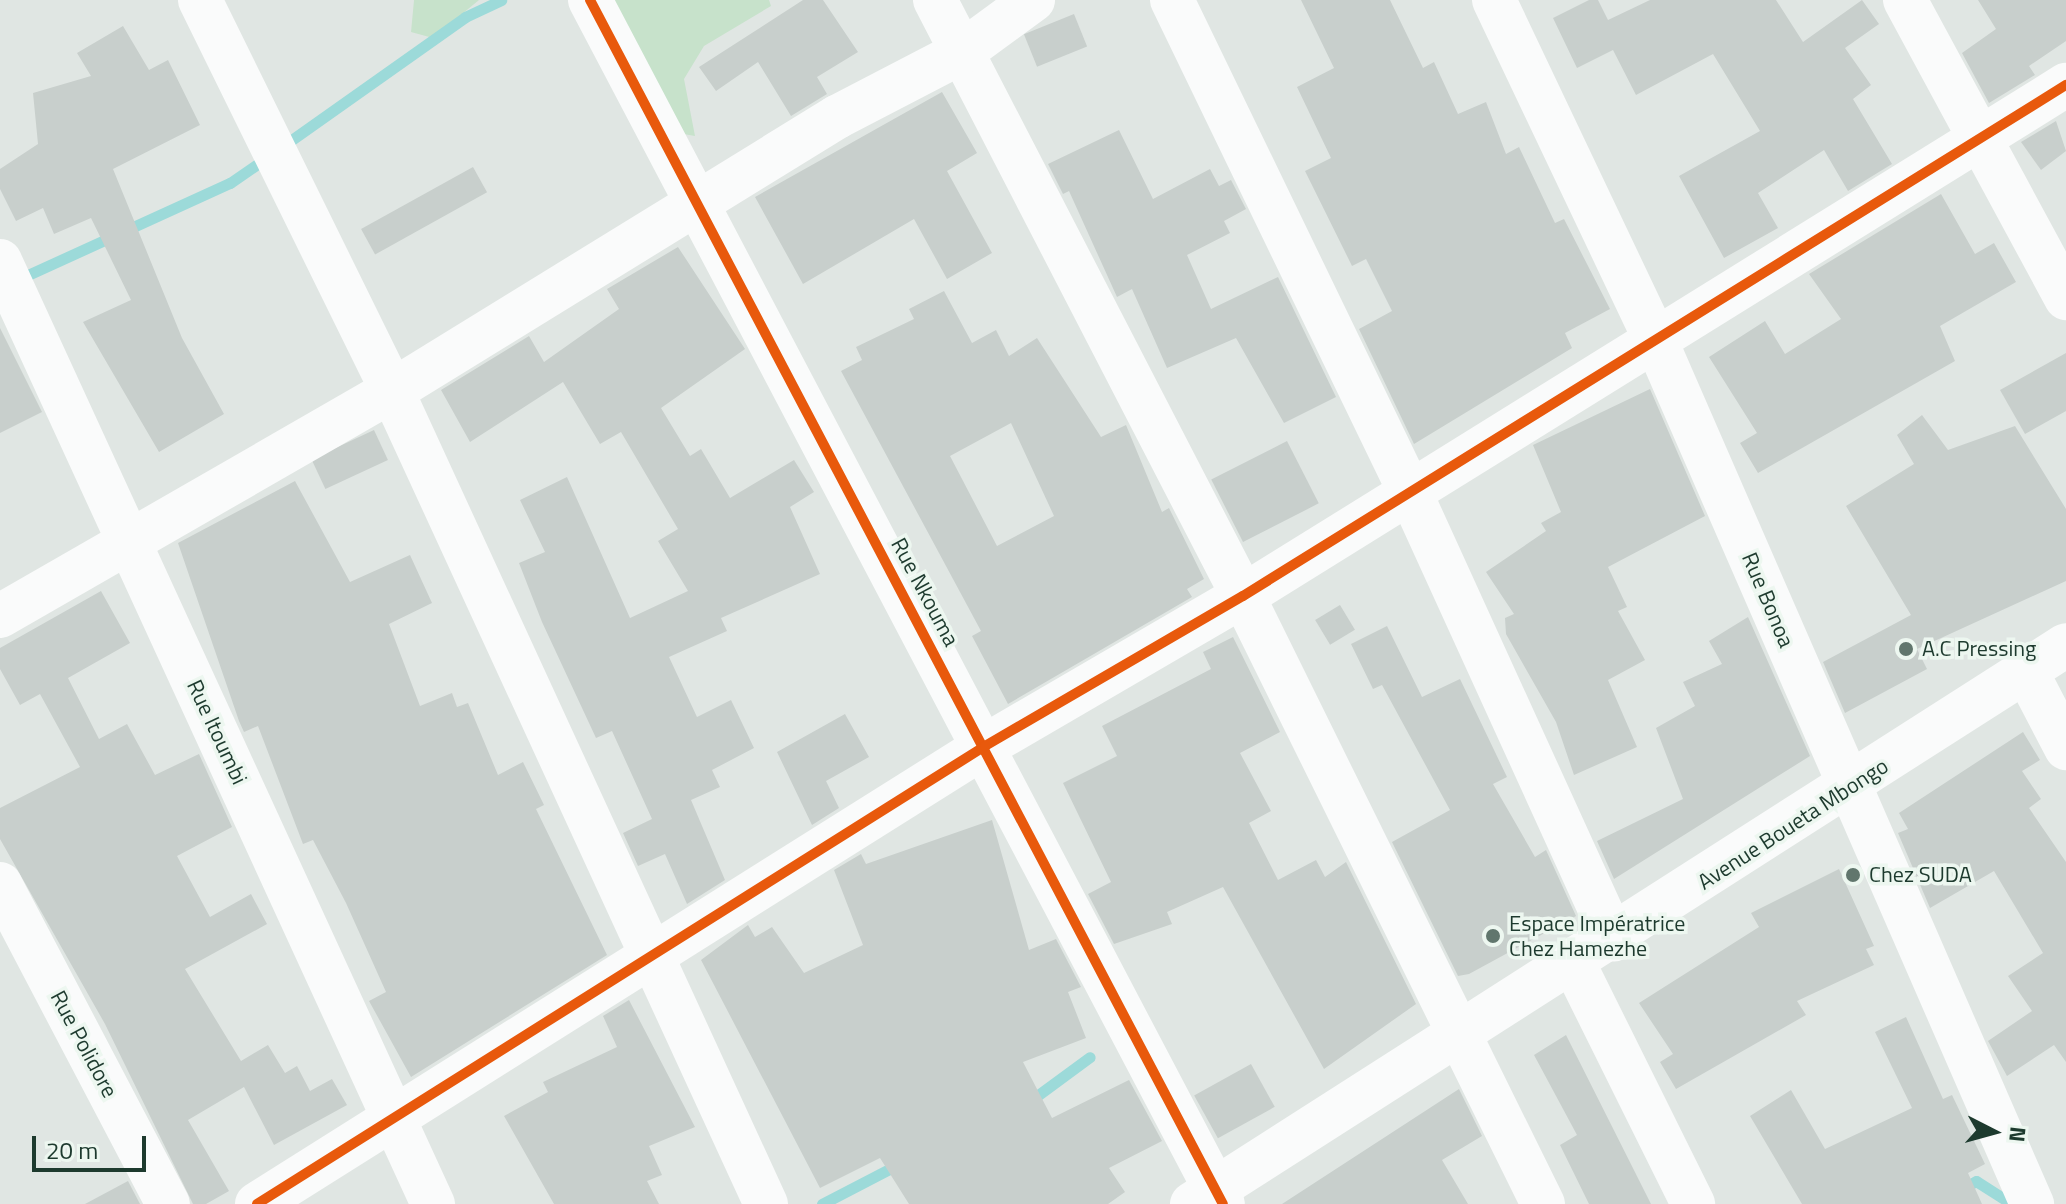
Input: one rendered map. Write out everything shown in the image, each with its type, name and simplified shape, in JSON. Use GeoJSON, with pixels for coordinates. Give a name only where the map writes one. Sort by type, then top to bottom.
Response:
{"type":"FeatureCollection","features":[{"type":"Feature","properties":{"kind":"street"},"geometry":{"type":"LineString","coordinates":[[200,0],[392,391],[655,955],[766,1204]]}},
{"type":"Feature","properties":{"kind":"street","name":"Rue Nkouma"},"geometry":{"type":"LineString","coordinates":[[590,0],[985,746],[1210,1199]]}},
{"type":"Feature","properties":{"kind":"street"},"geometry":{"type":"LineString","coordinates":[[935,0],[1243,596],[1543,1204]]}},
{"type":"Feature","properties":{"kind":"street"},"geometry":{"type":"LineString","coordinates":[[0,616],[127,538],[392,391],[695,203],[962,52],[1033,0]]}},
{"type":"Feature","properties":{"kind":"street"},"geometry":{"type":"LineString","coordinates":[[1172,0],[1409,490],[1614,939]]}},
{"type":"Feature","properties":{"kind":"street","name":"Rue Bonoa"},"geometry":{"type":"LineString","coordinates":[[1494,0],[1655,339],[2032,1204]]}},
{"type":"Feature","properties":{"kind":"street"},"geometry":{"type":"LineString","coordinates":[[1905,0],[2066,298]]}},
{"type":"Feature","properties":{"kind":"street"},"geometry":{"type":"LineString","coordinates":[[257,1204],[392,1114],[655,955],[985,746],[1243,596],[1409,490],[1981,141],[2066,85]]}},
{"type":"Feature","properties":{"kind":"street","name":"Rue Itoumbi"},"geometry":{"type":"LineString","coordinates":[[0,261],[433,1204]]}},
{"type":"Feature","properties":{"kind":"street","name":"Avenue Boueta Mbongo"},"geometry":{"type":"LineString","coordinates":[[1210,1199],[1458,1035],[1849,789],[2066,645]]}},
{"type":"Feature","properties":{"kind":"street"},"geometry":{"type":"LineString","coordinates":[[2026,671],[2066,748]]}},
{"type":"Feature","properties":{"kind":"street","name":"Rue Polidore"},"geometry":{"type":"LineString","coordinates":[[0,884],[168,1204]]}},
{"type":"Feature","properties":{"kind":"street"},"geometry":{"type":"LineString","coordinates":[[1574,964],[1693,1204]]}},
{"type":"Feature","properties":{"kind":"green space"},"geometry":{"type":"Polygon","coordinates":[[[414,0],[479,0],[433,38],[411,32],[414,0]]]}},
{"type":"Feature","properties":{"kind":"green space"},"geometry":{"type":"Polygon","coordinates":[[[596,0],[769,0],[771,6],[704,46],[684,79],[695,136],[672,132],[596,0]]]}},
{"type":"Feature","properties":{"kind":"building"},"geometry":{"type":"Polygon","coordinates":[[[803,0],[823,0],[858,52],[817,77],[827,94],[791,116],[758,62],[716,91],[699,67],[803,0]]]}},
{"type":"Feature","properties":{"kind":"building"},"geometry":{"type":"Polygon","coordinates":[[[1301,0],[1390,0],[1423,68],[1434,62],[1458,114],[1486,102],[1506,154],[1519,147],[1555,223],[1564,219],[1610,309],[1565,333],[1572,348],[1414,444],[1359,329],[1392,311],[1366,259],[1352,266],[1305,171],[1331,158],[1297,87],[1334,68],[1301,0]]]}},
{"type":"Feature","properties":{"kind":"building"},"geometry":{"type":"Polygon","coordinates":[[[1589,0],[1598,0],[1608,20],[1650,0],[1776,0],[1803,42],[1862,0],[1879,24],[1845,48],[1871,85],[1853,99],[1892,164],[1848,191],[1824,150],[1758,193],[1778,228],[1724,258],[1679,176],[1760,131],[1713,54],[1636,95],[1613,50],[1577,68],[1553,18],[1589,0]]]}},
{"type":"Feature","properties":{"kind":"building"},"geometry":{"type":"Polygon","coordinates":[[[1978,0],[2066,0],[2066,41],[2029,66],[2035,75],[1989,103],[1962,53],[1996,29],[1978,0]]]}},
{"type":"Feature","properties":{"kind":"building"},"geometry":{"type":"Polygon","coordinates":[[[1074,14],[1087,46],[1037,67],[1024,34],[1074,14]]]}},
{"type":"Feature","properties":{"kind":"building"},"geometry":{"type":"Polygon","coordinates":[[[123,26],[149,70],[168,60],[200,125],[113,169],[182,338],[224,414],[159,452],[83,322],[131,300],[91,218],[54,234],[43,208],[16,221],[0,189],[0,169],[38,144],[33,93],[91,76],[77,53],[123,26]]]}},
{"type":"Feature","properties":{"kind":"building"},"geometry":{"type":"Polygon","coordinates":[[[942,92],[977,153],[947,171],[992,253],[947,279],[914,219],[803,284],[755,197],[942,92]]]}},
{"type":"Feature","properties":{"kind":"building"},"geometry":{"type":"Polygon","coordinates":[[[2056,121],[2066,151],[2041,170],[2021,142],[2056,121]]]}},
{"type":"Feature","properties":{"kind":"building"},"geometry":{"type":"Polygon","coordinates":[[[1119,130],[1153,199],[1210,169],[1219,186],[1231,180],[1246,209],[1224,221],[1230,233],[1187,255],[1211,309],[1278,277],[1336,397],[1284,423],[1236,338],[1167,368],[1132,289],[1117,297],[1069,191],[1063,194],[1048,164],[1119,130]]]}},
{"type":"Feature","properties":{"kind":"building"},"geometry":{"type":"Polygon","coordinates":[[[473,167],[487,192],[375,254],[361,229],[473,167]]]}},
{"type":"Feature","properties":{"kind":"building"},"geometry":{"type":"Polygon","coordinates":[[[1941,194],[1975,254],[1994,243],[2016,282],[1940,326],[1955,361],[1758,473],[1740,443],[1757,433],[1709,357],[1765,321],[1785,354],[1841,319],[1809,274],[1941,194]]]}},
{"type":"Feature","properties":{"kind":"building"},"geometry":{"type":"Polygon","coordinates":[[[678,247],[745,349],[661,408],[690,456],[701,449],[730,498],[794,460],[814,492],[790,507],[820,574],[721,618],[727,631],[669,657],[697,717],[731,700],[754,748],[712,770],[720,787],[691,800],[725,880],[687,904],[665,854],[638,866],[623,833],[652,819],[612,731],[596,738],[542,622],[519,563],[545,552],[520,500],[567,477],[630,618],[688,591],[658,541],[678,529],[621,432],[600,444],[563,382],[470,442],[441,390],[529,336],[544,362],[619,309],[607,289],[678,247]]]}},
{"type":"Feature","properties":{"kind":"building"},"geometry":{"type":"Polygon","coordinates":[[[944,291],[972,343],[996,330],[1009,356],[1037,338],[1101,437],[1126,425],[1162,512],[1169,508],[1204,579],[1187,589],[1192,597],[1008,704],[972,636],[981,631],[841,371],[862,360],[856,347],[914,319],[909,309],[944,291]],[[1011,423],[950,456],[997,546],[1054,516],[1011,423]]]}},
{"type":"Feature","properties":{"kind":"building"},"geometry":{"type":"Polygon","coordinates":[[[0,328],[42,412],[0,433],[0,328]]]}},
{"type":"Feature","properties":{"kind":"building"},"geometry":{"type":"Polygon","coordinates":[[[2066,353],[2066,411],[2025,434],[2000,390],[2066,353]]]}},
{"type":"Feature","properties":{"kind":"building"},"geometry":{"type":"Polygon","coordinates":[[[1650,389],[1705,516],[1608,567],[1627,607],[1618,611],[1645,660],[1608,680],[1637,747],[1574,775],[1556,722],[1506,634],[1505,618],[1514,614],[1486,572],[1546,531],[1541,523],[1561,512],[1533,445],[1650,389]]]}},
{"type":"Feature","properties":{"kind":"building"},"geometry":{"type":"Polygon","coordinates":[[[1922,415],[1948,450],[2015,426],[2066,509],[2066,581],[1917,649],[1927,669],[1845,713],[1823,662],[1911,615],[1846,506],[1914,464],[1897,435],[1922,415]]]}},
{"type":"Feature","properties":{"kind":"building"},"geometry":{"type":"Polygon","coordinates":[[[374,430],[388,460],[325,489],[311,459],[374,430]]]}},
{"type":"Feature","properties":{"kind":"building"},"geometry":{"type":"Polygon","coordinates":[[[1287,441],[1319,503],[1243,542],[1211,480],[1287,441]]]}},
{"type":"Feature","properties":{"kind":"building"},"geometry":{"type":"Polygon","coordinates":[[[295,481],[350,582],[410,555],[432,603],[389,624],[420,706],[452,693],[457,707],[468,703],[498,775],[523,762],[544,805],[536,809],[607,955],[411,1077],[369,1001],[386,992],[346,903],[313,840],[303,844],[258,726],[244,732],[239,721],[178,543],[295,481]]]}},
{"type":"Feature","properties":{"kind":"building"},"geometry":{"type":"Polygon","coordinates":[[[101,591],[130,643],[68,678],[99,739],[127,724],[155,775],[199,754],[232,827],[177,856],[210,917],[251,894],[267,924],[185,969],[241,1061],[268,1045],[285,1073],[297,1066],[310,1091],[332,1079],[347,1105],[274,1145],[244,1087],[188,1120],[229,1191],[206,1204],[193,1204],[105,1024],[0,839],[0,808],[80,767],[40,694],[20,705],[0,669],[0,648],[101,591]]]}},
{"type":"Feature","properties":{"kind":"building"},"geometry":{"type":"Polygon","coordinates":[[[1340,605],[1355,630],[1330,645],[1315,620],[1340,605]]]}},
{"type":"Feature","properties":{"kind":"building"},"geometry":{"type":"Polygon","coordinates":[[[1748,617],[1810,756],[1614,879],[1597,841],[1683,799],[1656,728],[1695,706],[1683,682],[1722,664],[1709,641],[1748,617]]]}},
{"type":"Feature","properties":{"kind":"building"},"geometry":{"type":"Polygon","coordinates":[[[1387,626],[1422,697],[1460,679],[1507,777],[1493,784],[1535,857],[1546,850],[1576,916],[1469,974],[1458,976],[1392,842],[1450,810],[1382,685],[1373,689],[1351,644],[1387,626]]]}},
{"type":"Feature","properties":{"kind":"building"},"geometry":{"type":"Polygon","coordinates":[[[1233,637],[1280,732],[1240,753],[1271,811],[1249,823],[1278,880],[1316,860],[1325,877],[1346,862],[1416,1004],[1324,1069],[1223,887],[1167,912],[1172,924],[1114,944],[1088,894],[1111,882],[1063,783],[1117,756],[1102,726],[1211,669],[1203,652],[1233,637]]]}},
{"type":"Feature","properties":{"kind":"building"},"geometry":{"type":"Polygon","coordinates":[[[845,714],[869,757],[826,781],[839,808],[812,825],[777,752],[845,714]]]}},
{"type":"Feature","properties":{"kind":"building"},"geometry":{"type":"Polygon","coordinates":[[[2023,732],[2040,760],[2022,771],[2041,799],[2029,808],[2066,862],[2066,1062],[2054,1045],[2007,1076],[1988,1041],[2032,1011],[2008,976],[2043,953],[1994,871],[1930,908],[1898,833],[1908,829],[1899,813],[2023,732]]]}},
{"type":"Feature","properties":{"kind":"building"},"geometry":{"type":"Polygon","coordinates":[[[992,820],[1029,950],[1056,939],[1081,987],[1068,992],[1086,1038],[1023,1062],[1052,1118],[1129,1080],[1162,1141],[1109,1168],[1125,1192],[1108,1204],[909,1204],[880,1158],[820,1188],[701,960],[748,925],[755,937],[772,927],[804,973],[863,945],[834,870],[861,854],[866,864],[992,820]]]}},
{"type":"Feature","properties":{"kind":"building"},"geometry":{"type":"Polygon","coordinates":[[[1839,869],[1874,946],[1866,949],[1874,965],[1797,1001],[1806,1015],[1676,1089],[1660,1062],[1673,1054],[1639,1003],[1759,927],[1751,913],[1839,869]]]}},
{"type":"Feature","properties":{"kind":"building"},"geometry":{"type":"Polygon","coordinates":[[[629,1000],[695,1127],[649,1146],[662,1175],[647,1181],[659,1204],[554,1204],[504,1116],[548,1092],[543,1082],[617,1047],[603,1016],[629,1000]]]}},
{"type":"Feature","properties":{"kind":"building"},"geometry":{"type":"Polygon","coordinates":[[[1906,1017],[1943,1099],[1952,1095],[1985,1164],[1968,1173],[1982,1204],[1802,1204],[1750,1116],[1791,1090],[1825,1149],[1912,1108],[1875,1032],[1906,1017]]]}},
{"type":"Feature","properties":{"kind":"building"},"geometry":{"type":"Polygon","coordinates":[[[1566,1035],[1651,1204],[1589,1204],[1560,1145],[1577,1135],[1534,1055],[1566,1035]]]}},
{"type":"Feature","properties":{"kind":"building"},"geometry":{"type":"Polygon","coordinates":[[[1251,1064],[1275,1107],[1218,1138],[1194,1096],[1251,1064]]]}},
{"type":"Feature","properties":{"kind":"building"},"geometry":{"type":"Polygon","coordinates":[[[1459,1089],[1482,1136],[1442,1160],[1468,1204],[1282,1204],[1459,1089]]]}},
{"type":"Feature","properties":{"kind":"building"},"geometry":{"type":"Polygon","coordinates":[[[128,1181],[140,1204],[85,1204],[128,1181]]]}},
{"type":"Feature","properties":{"kind":"waterway"},"geometry":{"type":"LineString","coordinates":[[283,146],[465,17],[501,0]]}},
{"type":"Feature","properties":{"kind":"waterway"},"geometry":{"type":"LineString","coordinates":[[19,279],[230,183],[269,156]]}},
{"type":"Feature","properties":{"kind":"waterway"},"geometry":{"type":"LineString","coordinates":[[1030,1101],[1090,1057]]}},
{"type":"Feature","properties":{"kind":"waterway"},"geometry":{"type":"LineString","coordinates":[[822,1204],[899,1164]]}},
{"type":"Feature","properties":{"kind":"waterway"},"geometry":{"type":"LineString","coordinates":[[1961,1189],[1976,1181],[2012,1204]]}},
{"type":"Feature","properties":{"kind":"cycle path"},"geometry":{"type":"LineString","coordinates":[[590,0],[1223,1204]]}},
{"type":"Feature","properties":{"kind":"cycle path"},"geometry":{"type":"LineString","coordinates":[[257,1204],[985,746],[1243,596],[2066,85]]}},
{"type":"Feature","properties":{"kind":"place","name":"A.C Pressing"},"geometry":{"type":"Point","coordinates":[1906,649]}},
{"type":"Feature","properties":{"kind":"place","name":"Chez SUDA"},"geometry":{"type":"Point","coordinates":[1853,875]}},
{"type":"Feature","properties":{"kind":"place","name":"Espace Impératrice Chez Hamezhe"},"geometry":{"type":"Point","coordinates":[1493,936]}}]}
